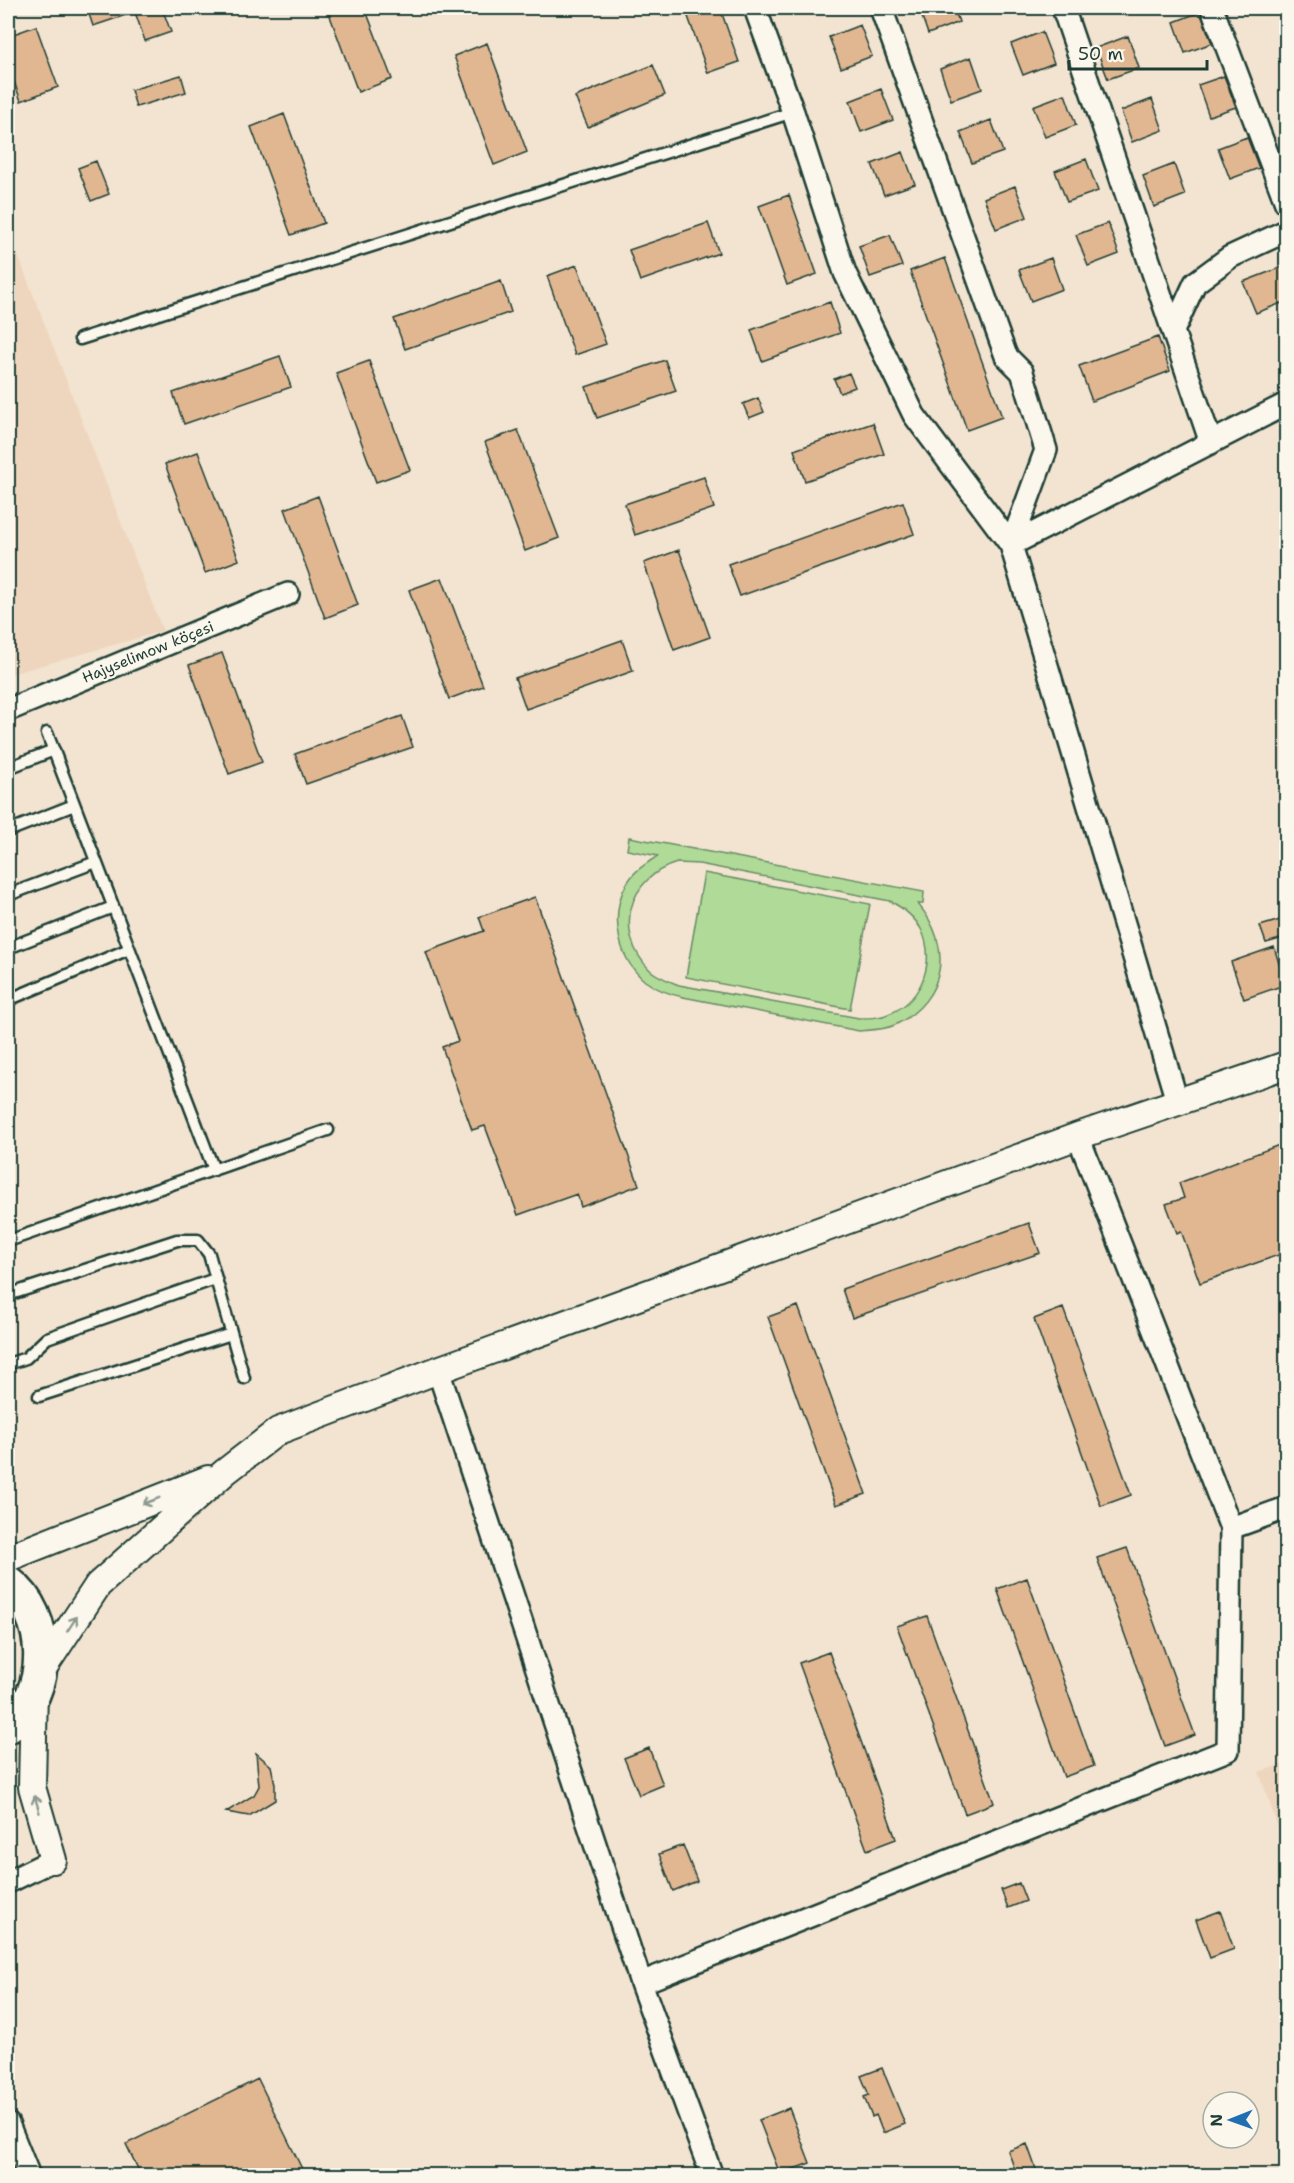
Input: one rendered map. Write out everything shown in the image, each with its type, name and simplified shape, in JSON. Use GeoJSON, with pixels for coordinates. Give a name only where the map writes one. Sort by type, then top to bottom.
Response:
{"type":"FeatureCollection","features":[{"type":"Feature","properties":{"kind":"highway"},"geometry":{"type":"LineString","coordinates":[[8,1583],[19,1592],[39,1630],[37,1681],[30,1700],[8,1726]]}},
{"type":"Feature","properties":{"kind":"street"},"geometry":{"type":"LineString","coordinates":[[755,8],[793,112],[845,273],[914,415],[1011,545],[1177,1101]]}},
{"type":"Feature","properties":{"kind":"street"},"geometry":{"type":"LineString","coordinates":[[880,8],[1006,356],[1023,372],[1046,450],[1011,545]]}},
{"type":"Feature","properties":{"kind":"street"},"geometry":{"type":"LineString","coordinates":[[1063,8],[1211,443]]}},
{"type":"Feature","properties":{"kind":"street"},"geometry":{"type":"LineString","coordinates":[[1212,8],[1287,203]]}},
{"type":"Feature","properties":{"kind":"street"},"geometry":{"type":"LineString","coordinates":[[1173,331],[1195,283],[1230,257],[1287,231]]}},
{"type":"Feature","properties":{"kind":"street"},"geometry":{"type":"LineString","coordinates":[[1011,545],[1287,404]]}},
{"type":"Feature","properties":{"kind":"street","name":"Hajyselimow köçesi"},"geometry":{"type":"LineString","coordinates":[[8,710],[288,594]]}},
{"type":"Feature","properties":{"kind":"street"},"geometry":{"type":"LineString","coordinates":[[8,1882],[52,1860],[32,1787],[37,1681],[98,1585],[225,1472],[279,1431],[438,1370],[1078,1136],[1287,1065]]}},
{"type":"Feature","properties":{"kind":"street"},"geometry":{"type":"LineString","coordinates":[[641,1983],[1228,1750],[1231,1528],[1078,1136]]}},
{"type":"Feature","properties":{"kind":"street"},"geometry":{"type":"LineString","coordinates":[[438,1370],[641,1983],[712,2175]]}},
{"type":"Feature","properties":{"kind":"street"},"geometry":{"type":"LineString","coordinates":[[8,1558],[225,1472]]}},
{"type":"Feature","properties":{"kind":"street"},"geometry":{"type":"LineString","coordinates":[[1231,1528],[1287,1508]]}},
{"type":"Feature","properties":{"kind":"street"},"geometry":{"type":"LineString","coordinates":[[8,2124],[29,2175]]}},
{"type":"Feature","properties":{"kind":"lane"},"geometry":{"type":"LineString","coordinates":[[80,339],[793,112]]}},
{"type":"Feature","properties":{"kind":"lane"},"geometry":{"type":"LineString","coordinates":[[47,733],[214,1170]]}},
{"type":"Feature","properties":{"kind":"lane"},"geometry":{"type":"LineString","coordinates":[[8,768],[54,750]]}},
{"type":"Feature","properties":{"kind":"lane"},"geometry":{"type":"LineString","coordinates":[[8,831],[74,805]]}},
{"type":"Feature","properties":{"kind":"lane"},"geometry":{"type":"LineString","coordinates":[[8,895],[96,862]]}},
{"type":"Feature","properties":{"kind":"lane"},"geometry":{"type":"LineString","coordinates":[[8,948],[113,907]]}},
{"type":"Feature","properties":{"kind":"lane"},"geometry":{"type":"LineString","coordinates":[[8,1000],[129,949]]}},
{"type":"Feature","properties":{"kind":"lane"},"geometry":{"type":"LineString","coordinates":[[8,1241],[328,1130]]}},
{"type":"Feature","properties":{"kind":"lane"},"geometry":{"type":"LineString","coordinates":[[8,1295],[177,1240],[198,1240],[209,1254],[214,1279],[244,1378]]}},
{"type":"Feature","properties":{"kind":"lane"},"geometry":{"type":"LineString","coordinates":[[8,1364],[26,1358],[47,1338],[214,1279]]}},
{"type":"Feature","properties":{"kind":"lane"},"geometry":{"type":"LineString","coordinates":[[39,1396],[231,1334]]}},
{"type":"Feature","properties":{"kind":"shaded area"},"geometry":{"type":"Polygon","coordinates":[[[8,229],[163,631],[8,675],[8,229]]]}},
{"type":"Feature","properties":{"kind":"shaded area"},"geometry":{"type":"Polygon","coordinates":[[[1286,1763],[1286,1852],[1259,1772],[1286,1763]]]}},
{"type":"Feature","properties":{"kind":"green space"},"geometry":{"type":"Polygon","coordinates":[[[629,837],[924,892],[923,904],[918,904],[929,920],[940,953],[939,970],[934,986],[925,1001],[912,1014],[895,1025],[882,1029],[859,1031],[668,993],[645,981],[635,971],[621,945],[618,916],[624,888],[641,867],[658,856],[627,850],[629,837]],[[677,863],[660,870],[647,880],[637,893],[631,908],[629,924],[632,940],[650,970],[660,977],[679,985],[859,1018],[879,1017],[891,1013],[902,1007],[919,988],[927,966],[927,953],[921,929],[908,913],[890,901],[699,864],[677,863]]]}},
{"type":"Feature","properties":{"kind":"green space"},"geometry":{"type":"Polygon","coordinates":[[[704,873],[870,904],[850,1009],[686,977],[704,873]]]}},
{"type":"Feature","properties":{"kind":"building"},"geometry":{"type":"Polygon","coordinates":[[[87,8],[162,8],[171,32],[145,41],[135,12],[93,26],[87,8]]]}},
{"type":"Feature","properties":{"kind":"building"},"geometry":{"type":"Polygon","coordinates":[[[327,8],[365,8],[392,79],[358,92],[327,8]]]}},
{"type":"Feature","properties":{"kind":"building"},"geometry":{"type":"Polygon","coordinates":[[[685,8],[720,8],[739,62],[708,73],[685,8]]]}},
{"type":"Feature","properties":{"kind":"building"},"geometry":{"type":"Polygon","coordinates":[[[919,8],[954,8],[959,22],[928,34],[919,8]]]}},
{"type":"Feature","properties":{"kind":"building"},"geometry":{"type":"Polygon","coordinates":[[[1200,12],[1212,43],[1185,53],[1174,22],[1200,12]]]}},
{"type":"Feature","properties":{"kind":"building"},"geometry":{"type":"Polygon","coordinates":[[[860,25],[872,56],[841,68],[829,37],[860,25]]]}},
{"type":"Feature","properties":{"kind":"building"},"geometry":{"type":"Polygon","coordinates":[[[36,26],[58,87],[21,101],[8,65],[8,36],[36,26]]]}},
{"type":"Feature","properties":{"kind":"building"},"geometry":{"type":"Polygon","coordinates":[[[1042,32],[1054,63],[1023,75],[1011,44],[1042,32]]]}},
{"type":"Feature","properties":{"kind":"building"},"geometry":{"type":"Polygon","coordinates":[[[1128,36],[1139,68],[1108,79],[1096,48],[1128,36]]]}},
{"type":"Feature","properties":{"kind":"building"},"geometry":{"type":"Polygon","coordinates":[[[487,43],[527,152],[494,165],[454,56],[487,43]]]}},
{"type":"Feature","properties":{"kind":"building"},"geometry":{"type":"Polygon","coordinates":[[[971,57],[982,89],[951,100],[940,69],[971,57]]]}},
{"type":"Feature","properties":{"kind":"building"},"geometry":{"type":"Polygon","coordinates":[[[653,65],[665,95],[588,127],[575,97],[653,65]]]}},
{"type":"Feature","properties":{"kind":"building"},"geometry":{"type":"Polygon","coordinates":[[[181,75],[186,92],[136,107],[131,90],[181,75]]]}},
{"type":"Feature","properties":{"kind":"building"},"geometry":{"type":"Polygon","coordinates":[[[1224,76],[1236,107],[1209,116],[1198,85],[1224,76]]]}},
{"type":"Feature","properties":{"kind":"building"},"geometry":{"type":"Polygon","coordinates":[[[881,89],[893,120],[861,132],[850,101],[881,89]]]}},
{"type":"Feature","properties":{"kind":"building"},"geometry":{"type":"Polygon","coordinates":[[[1065,94],[1076,125],[1045,137],[1033,106],[1065,94]]]}},
{"type":"Feature","properties":{"kind":"building"},"geometry":{"type":"Polygon","coordinates":[[[1152,99],[1163,130],[1132,142],[1121,111],[1152,99]]]}},
{"type":"Feature","properties":{"kind":"building"},"geometry":{"type":"Polygon","coordinates":[[[284,114],[324,223],[291,235],[251,127],[284,114]]]}},
{"type":"Feature","properties":{"kind":"building"},"geometry":{"type":"Polygon","coordinates":[[[991,120],[1003,152],[972,163],[960,132],[991,120]]]}},
{"type":"Feature","properties":{"kind":"building"},"geometry":{"type":"Polygon","coordinates":[[[1247,137],[1259,168],[1230,179],[1218,148],[1247,137]]]}},
{"type":"Feature","properties":{"kind":"building"},"geometry":{"type":"Polygon","coordinates":[[[903,152],[915,184],[884,195],[872,164],[903,152]]]}},
{"type":"Feature","properties":{"kind":"building"},"geometry":{"type":"Polygon","coordinates":[[[1086,159],[1098,191],[1067,202],[1055,171],[1086,159]]]}},
{"type":"Feature","properties":{"kind":"building"},"geometry":{"type":"Polygon","coordinates":[[[96,161],[109,194],[91,201],[78,168],[96,161]]]}},
{"type":"Feature","properties":{"kind":"building"},"geometry":{"type":"Polygon","coordinates":[[[1174,164],[1185,195],[1154,207],[1143,176],[1174,164]]]}},
{"type":"Feature","properties":{"kind":"building"},"geometry":{"type":"Polygon","coordinates":[[[1015,186],[1027,217],[996,229],[984,198],[1015,186]]]}},
{"type":"Feature","properties":{"kind":"building"},"geometry":{"type":"Polygon","coordinates":[[[789,195],[817,274],[787,285],[759,206],[789,195]]]}},
{"type":"Feature","properties":{"kind":"building"},"geometry":{"type":"Polygon","coordinates":[[[708,223],[719,253],[640,281],[629,250],[708,223]]]}},
{"type":"Feature","properties":{"kind":"building"},"geometry":{"type":"Polygon","coordinates":[[[1108,223],[1119,254],[1088,266],[1076,235],[1108,223]]]}},
{"type":"Feature","properties":{"kind":"building"},"geometry":{"type":"Polygon","coordinates":[[[890,235],[902,266],[870,277],[859,246],[890,235]]]}},
{"type":"Feature","properties":{"kind":"building"},"geometry":{"type":"Polygon","coordinates":[[[945,258],[1002,417],[967,430],[910,271],[945,258]]]}},
{"type":"Feature","properties":{"kind":"building"},"geometry":{"type":"Polygon","coordinates":[[[1051,258],[1062,289],[1031,301],[1019,270],[1051,258]]]}},
{"type":"Feature","properties":{"kind":"building"},"geometry":{"type":"Polygon","coordinates":[[[577,265],[606,344],[575,355],[547,276],[577,265]]]}},
{"type":"Feature","properties":{"kind":"building"},"geometry":{"type":"Polygon","coordinates":[[[1287,265],[1287,301],[1256,313],[1243,282],[1287,265]]]}},
{"type":"Feature","properties":{"kind":"building"},"geometry":{"type":"Polygon","coordinates":[[[501,281],[511,312],[405,349],[394,319],[501,281]]]}},
{"type":"Feature","properties":{"kind":"building"},"geometry":{"type":"Polygon","coordinates":[[[830,302],[840,333],[762,361],[751,330],[830,302]]]}},
{"type":"Feature","properties":{"kind":"building"},"geometry":{"type":"Polygon","coordinates":[[[1158,337],[1170,371],[1092,401],[1079,366],[1158,337]]]}},
{"type":"Feature","properties":{"kind":"building"},"geometry":{"type":"Polygon","coordinates":[[[280,356],[291,387],[184,424],[173,393],[280,356]]]}},
{"type":"Feature","properties":{"kind":"building"},"geometry":{"type":"Polygon","coordinates":[[[665,360],[676,391],[597,418],[586,387],[665,360]]]}},
{"type":"Feature","properties":{"kind":"building"},"geometry":{"type":"Polygon","coordinates":[[[369,361],[410,470],[376,482],[336,373],[369,361]]]}},
{"type":"Feature","properties":{"kind":"building"},"geometry":{"type":"Polygon","coordinates":[[[849,373],[855,387],[840,393],[834,379],[849,373]]]}},
{"type":"Feature","properties":{"kind":"building"},"geometry":{"type":"Polygon","coordinates":[[[758,398],[764,412],[749,418],[743,404],[758,398]]]}},
{"type":"Feature","properties":{"kind":"building"},"geometry":{"type":"Polygon","coordinates":[[[873,423],[884,454],[805,481],[794,450],[873,423]]]}},
{"type":"Feature","properties":{"kind":"building"},"geometry":{"type":"Polygon","coordinates":[[[518,430],[559,538],[525,551],[485,442],[518,430]]]}},
{"type":"Feature","properties":{"kind":"building"},"geometry":{"type":"Polygon","coordinates":[[[198,452],[239,560],[205,573],[165,464],[198,452]]]}},
{"type":"Feature","properties":{"kind":"building"},"geometry":{"type":"Polygon","coordinates":[[[704,477],[714,508],[635,535],[625,504],[704,477]]]}},
{"type":"Feature","properties":{"kind":"building"},"geometry":{"type":"Polygon","coordinates":[[[318,496],[358,605],[325,618],[285,509],[318,496]]]}},
{"type":"Feature","properties":{"kind":"building"},"geometry":{"type":"Polygon","coordinates":[[[903,502],[914,534],[740,596],[728,564],[903,502]]]}},
{"type":"Feature","properties":{"kind":"building"},"geometry":{"type":"Polygon","coordinates":[[[679,550],[710,637],[674,650],[644,563],[679,550]]]}},
{"type":"Feature","properties":{"kind":"building"},"geometry":{"type":"Polygon","coordinates":[[[442,578],[483,686],[449,699],[409,590],[442,578]]]}},
{"type":"Feature","properties":{"kind":"building"},"geometry":{"type":"Polygon","coordinates":[[[622,640],[633,671],[526,709],[515,678],[622,640]]]}},
{"type":"Feature","properties":{"kind":"building"},"geometry":{"type":"Polygon","coordinates":[[[222,653],[262,762],[229,774],[189,665],[222,653]]]}},
{"type":"Feature","properties":{"kind":"building"},"geometry":{"type":"Polygon","coordinates":[[[402,716],[413,747],[306,784],[295,754],[402,716]]]}},
{"type":"Feature","properties":{"kind":"building"},"geometry":{"type":"Polygon","coordinates":[[[535,897],[639,1185],[581,1207],[577,1194],[518,1215],[485,1126],[472,1130],[442,1047],[458,1041],[426,952],[484,931],[479,917],[535,897]]]}},
{"type":"Feature","properties":{"kind":"building"},"geometry":{"type":"Polygon","coordinates":[[[1287,918],[1287,937],[1266,943],[1260,926],[1287,918]]]}},
{"type":"Feature","properties":{"kind":"building"},"geometry":{"type":"Polygon","coordinates":[[[1274,947],[1281,970],[1287,968],[1287,984],[1244,999],[1231,962],[1274,947]]]}},
{"type":"Feature","properties":{"kind":"building"},"geometry":{"type":"Polygon","coordinates":[[[1287,1142],[1287,1252],[1200,1283],[1181,1231],[1177,1233],[1166,1204],[1184,1198],[1179,1183],[1287,1142]]]}},
{"type":"Feature","properties":{"kind":"building"},"geometry":{"type":"Polygon","coordinates":[[[1029,1223],[1040,1253],[852,1318],[842,1289],[1029,1223]]]}},
{"type":"Feature","properties":{"kind":"building"},"geometry":{"type":"Polygon","coordinates":[[[798,1306],[866,1494],[836,1505],[768,1317],[798,1306]]]}},
{"type":"Feature","properties":{"kind":"building"},"geometry":{"type":"Polygon","coordinates":[[[1063,1308],[1131,1495],[1101,1506],[1034,1319],[1063,1308]]]}},
{"type":"Feature","properties":{"kind":"building"},"geometry":{"type":"Polygon","coordinates":[[[1127,1548],[1195,1735],[1165,1746],[1097,1558],[1127,1548]]]}},
{"type":"Feature","properties":{"kind":"building"},"geometry":{"type":"Polygon","coordinates":[[[1027,1578],[1094,1766],[1064,1777],[997,1589],[1027,1578]]]}},
{"type":"Feature","properties":{"kind":"building"},"geometry":{"type":"Polygon","coordinates":[[[927,1616],[994,1803],[965,1814],[897,1626],[927,1616]]]}},
{"type":"Feature","properties":{"kind":"building"},"geometry":{"type":"Polygon","coordinates":[[[829,1652],[896,1839],[867,1850],[799,1663],[829,1652]]]}},
{"type":"Feature","properties":{"kind":"building"},"geometry":{"type":"Polygon","coordinates":[[[649,1748],[663,1785],[639,1795],[624,1758],[649,1748]]]}},
{"type":"Feature","properties":{"kind":"building"},"geometry":{"type":"Polygon","coordinates":[[[256,1753],[271,1766],[275,1784],[275,1800],[249,1816],[226,1812],[254,1795],[259,1786],[256,1753]]]}},
{"type":"Feature","properties":{"kind":"building"},"geometry":{"type":"Polygon","coordinates":[[[683,1845],[697,1881],[673,1891],[659,1854],[683,1845]]]}},
{"type":"Feature","properties":{"kind":"building"},"geometry":{"type":"Polygon","coordinates":[[[1019,1883],[1026,1901],[1008,1908],[1001,1890],[1019,1883]]]}},
{"type":"Feature","properties":{"kind":"building"},"geometry":{"type":"Polygon","coordinates":[[[1220,1911],[1234,1949],[1210,1958],[1196,1920],[1220,1911]]]}},
{"type":"Feature","properties":{"kind":"building"},"geometry":{"type":"Polygon","coordinates":[[[882,2068],[905,2124],[883,2133],[876,2115],[872,2117],[864,2097],[869,2095],[861,2076],[882,2068]]]}},
{"type":"Feature","properties":{"kind":"building"},"geometry":{"type":"Polygon","coordinates":[[[258,2079],[305,2175],[141,2175],[126,2144],[258,2079]]]}},
{"type":"Feature","properties":{"kind":"building"},"geometry":{"type":"Polygon","coordinates":[[[789,2108],[810,2163],[780,2174],[759,2120],[789,2108]]]}},
{"type":"Feature","properties":{"kind":"building"},"geometry":{"type":"Polygon","coordinates":[[[1027,2144],[1037,2172],[1017,2175],[1008,2151],[1027,2144]]]}}]}
